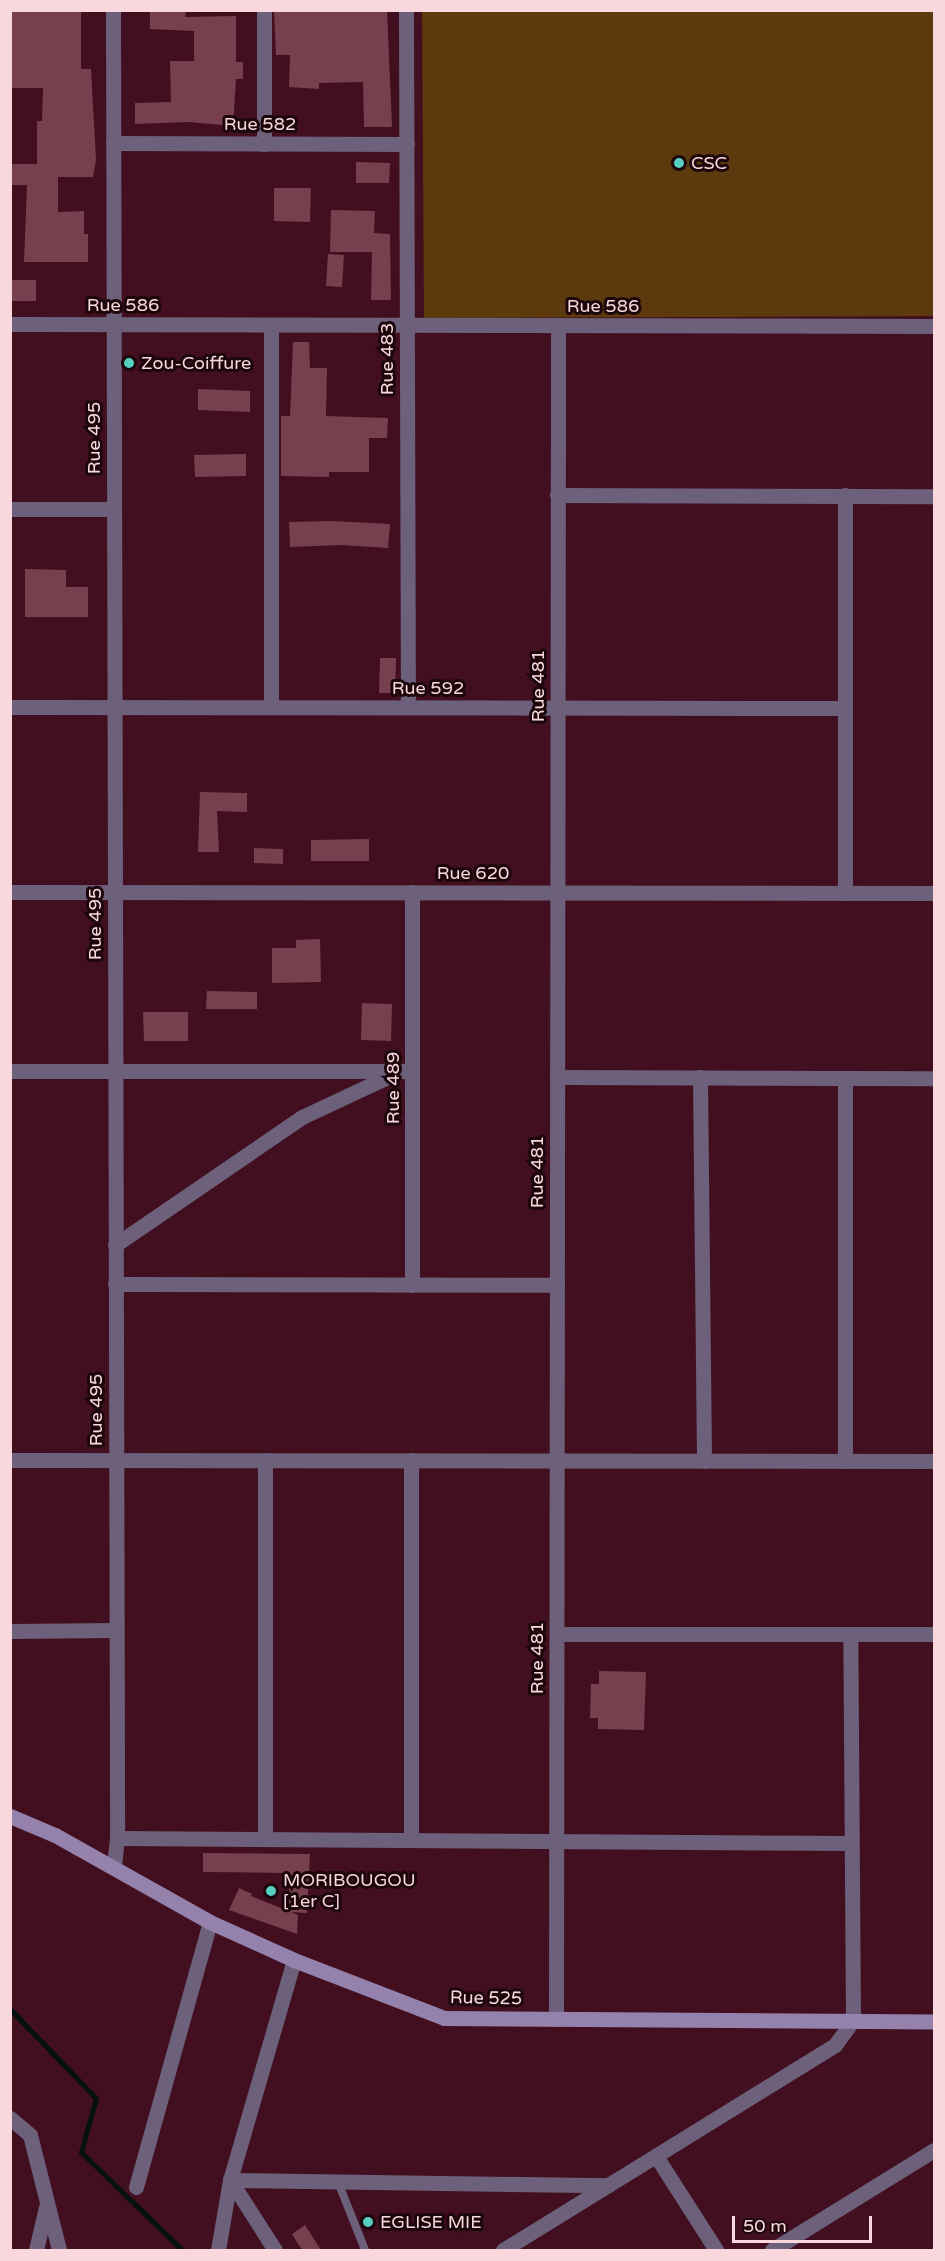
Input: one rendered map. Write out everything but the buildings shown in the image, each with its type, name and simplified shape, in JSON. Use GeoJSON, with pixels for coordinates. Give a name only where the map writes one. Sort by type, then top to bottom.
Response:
{"type":"FeatureCollection","features":[{"type":"Feature","properties":{"kind":"main road","name":"Rue 525"},"geometry":{"type":"LineString","coordinates":[[10,1816],[55,1835],[114,1866],[210,1922],[294,1960],[444,2018],[934,2021]]}},
{"type":"Feature","properties":{"kind":"street","name":"Rue 495"},"geometry":{"type":"LineString","coordinates":[[113,10],[117,1838],[114,1866]]}},
{"type":"Feature","properties":{"kind":"street"},"geometry":{"type":"LineString","coordinates":[[264,10],[264,144]]}},
{"type":"Feature","properties":{"kind":"street","name":"Rue 483"},"geometry":{"type":"LineString","coordinates":[[406,10],[408,707]]}},
{"type":"Feature","properties":{"kind":"street","name":"Rue 582"},"geometry":{"type":"LineString","coordinates":[[113,143],[406,144]]}},
{"type":"Feature","properties":{"kind":"street","name":"Rue 586"},"geometry":{"type":"LineString","coordinates":[[10,324],[934,326]]}},
{"type":"Feature","properties":{"kind":"street"},"geometry":{"type":"LineString","coordinates":[[271,325],[271,707]]}},
{"type":"Feature","properties":{"kind":"street","name":"Rue 481"},"geometry":{"type":"LineString","coordinates":[[556,2019],[558,325]]}},
{"type":"Feature","properties":{"kind":"street"},"geometry":{"type":"LineString","coordinates":[[557,495],[934,495]]}},
{"type":"Feature","properties":{"kind":"street"},"geometry":{"type":"LineString","coordinates":[[845,495],[845,893]]}},
{"type":"Feature","properties":{"kind":"street"},"geometry":{"type":"LineString","coordinates":[[10,508],[114,509]]}},
{"type":"Feature","properties":{"kind":"street","name":"Rue 592"},"geometry":{"type":"LineString","coordinates":[[10,707],[845,708]]}},
{"type":"Feature","properties":{"kind":"street","name":"Rue 620"},"geometry":{"type":"LineString","coordinates":[[10,892],[934,893]]}},
{"type":"Feature","properties":{"kind":"street","name":"Rue 489"},"geometry":{"type":"LineString","coordinates":[[412,892],[405,1071],[412,1285]]}},
{"type":"Feature","properties":{"kind":"street"},"geometry":{"type":"LineString","coordinates":[[10,1071],[405,1071]]}},
{"type":"Feature","properties":{"kind":"street"},"geometry":{"type":"LineString","coordinates":[[115,1245],[302,1117],[405,1071]]}},
{"type":"Feature","properties":{"kind":"street"},"geometry":{"type":"LineString","coordinates":[[557,1077],[934,1078]]}},
{"type":"Feature","properties":{"kind":"street"},"geometry":{"type":"LineString","coordinates":[[700,1077],[704,1461]]}},
{"type":"Feature","properties":{"kind":"street"},"geometry":{"type":"LineString","coordinates":[[845,1078],[845,1461]]}},
{"type":"Feature","properties":{"kind":"street"},"geometry":{"type":"LineString","coordinates":[[116,1284],[557,1285]]}},
{"type":"Feature","properties":{"kind":"street"},"geometry":{"type":"LineString","coordinates":[[10,1460],[934,1461]]}},
{"type":"Feature","properties":{"kind":"street"},"geometry":{"type":"LineString","coordinates":[[265,1460],[265,1839]]}},
{"type":"Feature","properties":{"kind":"street"},"geometry":{"type":"LineString","coordinates":[[411,1460],[411,1840]]}},
{"type":"Feature","properties":{"kind":"street"},"geometry":{"type":"LineString","coordinates":[[10,1631],[116,1630]]}},
{"type":"Feature","properties":{"kind":"street"},"geometry":{"type":"LineString","coordinates":[[556,1634],[934,1634]]}},
{"type":"Feature","properties":{"kind":"street"},"geometry":{"type":"LineString","coordinates":[[503,2250],[835,2045],[853,2020],[850,1634]]}},
{"type":"Feature","properties":{"kind":"street"},"geometry":{"type":"LineString","coordinates":[[117,1838],[852,1843]]}},
{"type":"Feature","properties":{"kind":"street"},"geometry":{"type":"LineString","coordinates":[[136,2187],[210,1922]]}},
{"type":"Feature","properties":{"kind":"street"},"geometry":{"type":"LineString","coordinates":[[218,2250],[230,2180],[294,1960]]}},
{"type":"Feature","properties":{"kind":"street"},"geometry":{"type":"LineString","coordinates":[[10,2118],[30,2135],[59,2250]]}},
{"type":"Feature","properties":{"kind":"street"},"geometry":{"type":"LineString","coordinates":[[772,2250],[934,2150]]}},
{"type":"Feature","properties":{"kind":"street"},"geometry":{"type":"LineString","coordinates":[[656,2156],[716,2250]]}},
{"type":"Feature","properties":{"kind":"street"},"geometry":{"type":"LineString","coordinates":[[230,2180],[609,2185]]}},
{"type":"Feature","properties":{"kind":"street"},"geometry":{"type":"LineString","coordinates":[[230,2180],[275,2250]]}},
{"type":"Feature","properties":{"kind":"street"},"geometry":{"type":"LineString","coordinates":[[36,2250],[47,2203]]}},
{"type":"Feature","properties":{"kind":"lane"},"geometry":{"type":"LineString","coordinates":[[338,2182],[365,2250]]}},
{"type":"Feature","properties":{"kind":"shaded area","name":"CSC"},"geometry":{"type":"Polygon","coordinates":[[[422,11],[934,11],[934,316],[424,318],[422,11]]]}},
{"type":"Feature","properties":{"kind":"waterway"},"geometry":{"type":"LineString","coordinates":[[10,2009],[96,2098],[81,2152],[182,2250]]}},
{"type":"Feature","properties":{"kind":"place","name":"CSC"},"geometry":{"type":"Point","coordinates":[679,163]}},
{"type":"Feature","properties":{"kind":"place","name":"Zou-Coiffure"},"geometry":{"type":"Point","coordinates":[129,363]}},
{"type":"Feature","properties":{"kind":"place","name":"MORIBOUGOU [1er C]"},"geometry":{"type":"Point","coordinates":[271,1891]}},
{"type":"Feature","properties":{"kind":"place","name":"EGLISE MIE"},"geometry":{"type":"Point","coordinates":[368,2222]}}]}
